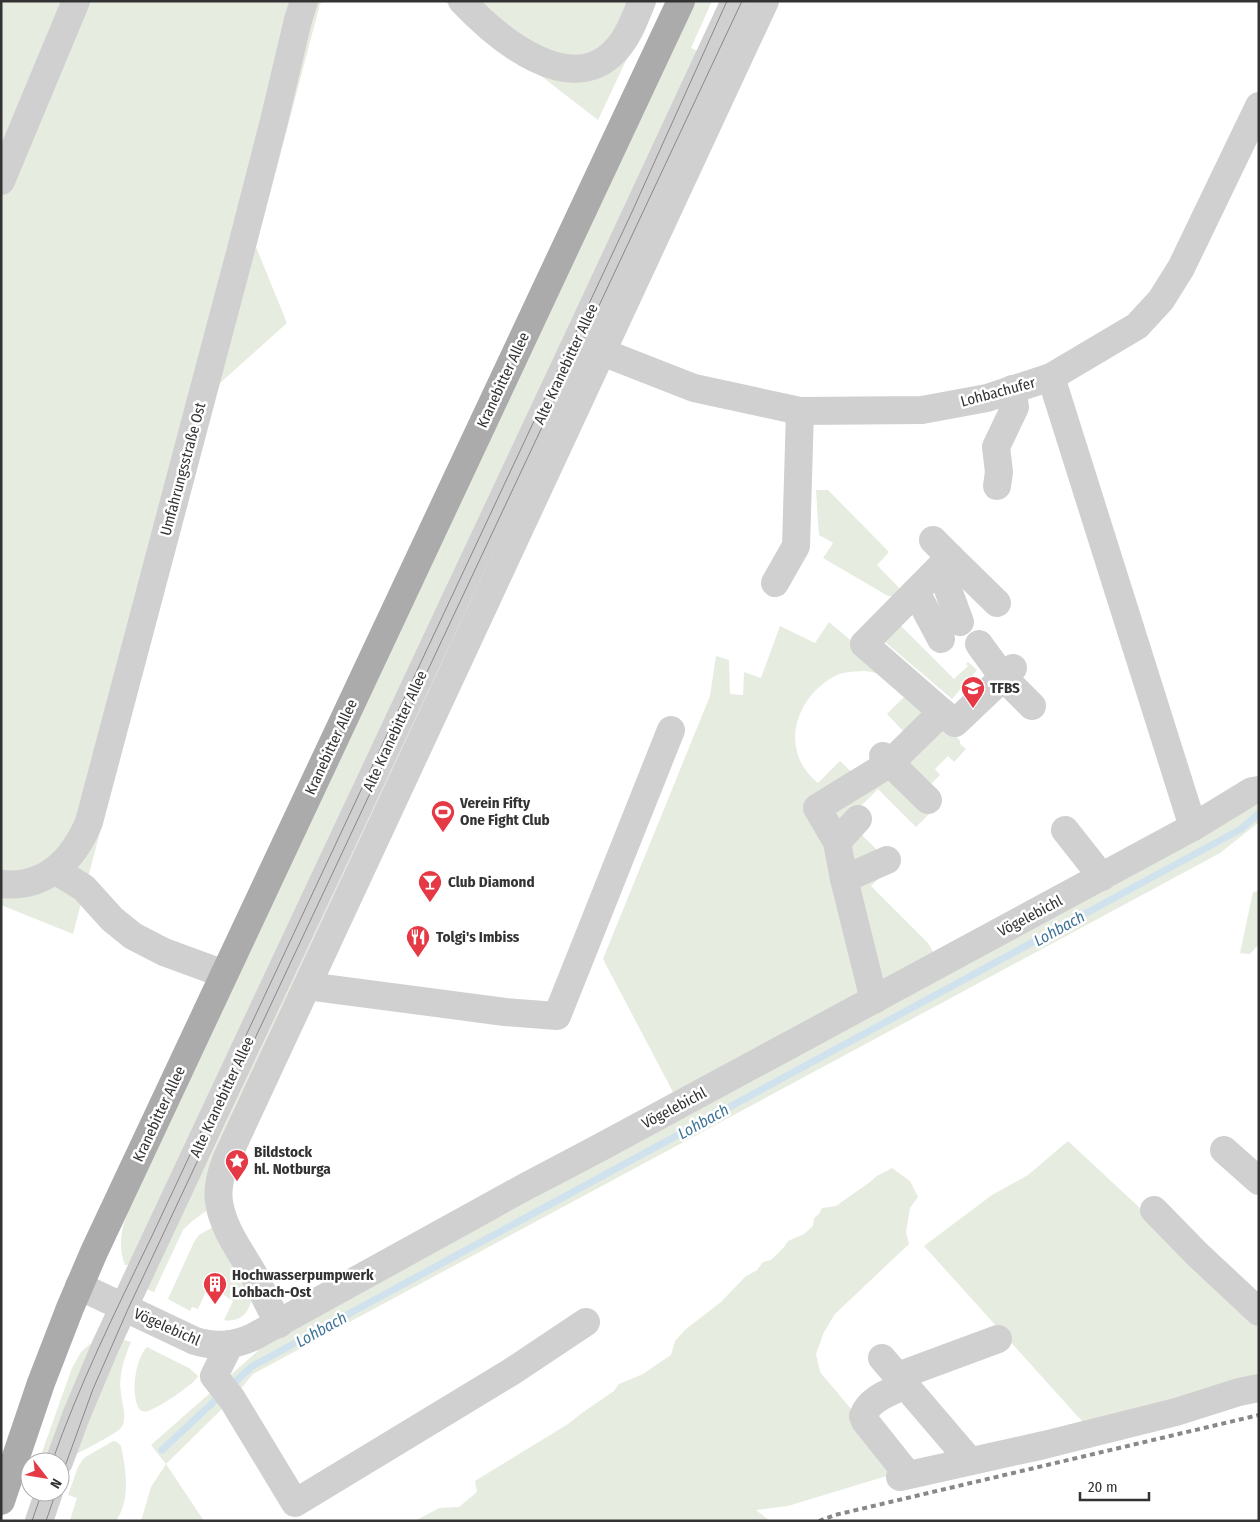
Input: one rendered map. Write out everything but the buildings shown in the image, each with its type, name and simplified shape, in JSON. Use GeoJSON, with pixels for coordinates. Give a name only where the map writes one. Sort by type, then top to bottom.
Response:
{"type":"FeatureCollection","features":[{"type":"Feature","properties":{"kind":"main road","name":"Kranebitter Allee"},"geometry":{"type":"LineString","coordinates":[[2,1501],[41,1383],[80,1286],[224,974],[681,1]]}},
{"type":"Feature","properties":{"kind":"street"},"geometry":{"type":"LineString","coordinates":[[1,182],[76,1]]}},
{"type":"Feature","properties":{"kind":"street","name":"Umfahrungsstraße Ost"},"geometry":{"type":"LineString","coordinates":[[1,884],[19,885],[29,883],[41,879],[55,870],[72,854],[90,822],[240,253],[304,1]]}},
{"type":"Feature","properties":{"kind":"street"},"geometry":{"type":"LineString","coordinates":[[462,1],[498,34],[524,53],[552,65],[577,68],[598,64],[615,52],[629,30],[642,1]]}},
{"type":"Feature","properties":{"kind":"street","name":"Alte Kranebitter Allee"},"geometry":{"type":"LineString","coordinates":[[63,1452],[90,1380],[735,1]]}},
{"type":"Feature","properties":{"kind":"street"},"geometry":{"type":"LineString","coordinates":[[279,1324],[226,1226],[220,1207],[218,1191],[221,1174],[228,1154],[765,1]]}},
{"type":"Feature","properties":{"kind":"street","name":"Lohbachufer"},"geometry":{"type":"LineString","coordinates":[[602,352],[694,388],[800,411],[922,410],[987,398],[1051,377],[1137,326],[1161,300],[1181,268],[1256,121]]}},
{"type":"Feature","properties":{"kind":"street"},"geometry":{"type":"LineString","coordinates":[[1051,377],[1101,547],[1166,756],[1193,828]]}},
{"type":"Feature","properties":{"kind":"street"},"geometry":{"type":"LineString","coordinates":[[997,486],[999,472],[996,446],[1015,407],[1012,390]]}},
{"type":"Feature","properties":{"kind":"street"},"geometry":{"type":"LineString","coordinates":[[775,583],[796,546],[800,411]]}},
{"type":"Feature","properties":{"kind":"street"},"geometry":{"type":"LineString","coordinates":[[916,592],[950,631],[941,555]]}},
{"type":"Feature","properties":{"kind":"street"},"geometry":{"type":"LineString","coordinates":[[941,555],[916,592],[864,644],[955,723],[1008,673]]}},
{"type":"Feature","properties":{"kind":"street"},"geometry":{"type":"LineString","coordinates":[[941,555],[997,603]]}},
{"type":"Feature","properties":{"kind":"street"},"geometry":{"type":"LineString","coordinates":[[979,644],[1008,673],[1032,706]]}},
{"type":"Feature","properties":{"kind":"street"},"geometry":{"type":"LineString","coordinates":[[874,1000],[837,842],[818,808],[895,761],[942,712]]}},
{"type":"Feature","properties":{"kind":"street"},"geometry":{"type":"LineString","coordinates":[[307,986],[504,1012],[557,1016],[671,730]]}},
{"type":"Feature","properties":{"kind":"street"},"geometry":{"type":"LineString","coordinates":[[895,761],[928,800]]}},
{"type":"Feature","properties":{"kind":"street","name":"Vögelebichl"},"geometry":{"type":"LineString","coordinates":[[80,1286],[195,1341],[214,1345],[247,1340],[525,1187],[1193,828],[1255,791]]}},
{"type":"Feature","properties":{"kind":"street"},"geometry":{"type":"LineString","coordinates":[[837,842],[858,819]]}},
{"type":"Feature","properties":{"kind":"street"},"geometry":{"type":"LineString","coordinates":[[1065,830],[1102,877]]}},
{"type":"Feature","properties":{"kind":"street"},"geometry":{"type":"LineString","coordinates":[[844,878],[888,860]]}},
{"type":"Feature","properties":{"kind":"street"},"geometry":{"type":"LineString","coordinates":[[55,870],[84,888],[112,919],[133,936],[164,952],[224,974]]}},
{"type":"Feature","properties":{"kind":"street"},"geometry":{"type":"LineString","coordinates":[[1224,1150],[1259,1181]]}},
{"type":"Feature","properties":{"kind":"street"},"geometry":{"type":"LineString","coordinates":[[1154,1210],[1198,1255],[1259,1312]]}},
{"type":"Feature","properties":{"kind":"street"},"geometry":{"type":"LineString","coordinates":[[230,1344],[214,1376],[232,1399],[295,1503],[511,1372],[586,1322]]}},
{"type":"Feature","properties":{"kind":"street"},"geometry":{"type":"LineString","coordinates":[[998,1339],[895,1373],[881,1396],[870,1404],[863,1416],[864,1422],[904,1476],[1044,1445],[1176,1412],[1239,1392],[1259,1388]]}},
{"type":"Feature","properties":{"kind":"street"},"geometry":{"type":"LineString","coordinates":[[895,1373],[970,1461]]}},
{"type":"Feature","properties":{"kind":"shaded area"},"geometry":{"type":"Polygon","coordinates":[[[1,1],[324,1],[320,4],[256,247],[287,323],[219,384],[73,934],[1,905],[1,1]]]}},
{"type":"Feature","properties":{"kind":"shaded area"},"geometry":{"type":"Polygon","coordinates":[[[444,1],[654,1],[598,120],[444,1]]]}},
{"type":"Feature","properties":{"kind":"shaded area"},"geometry":{"type":"Polygon","coordinates":[[[694,1],[712,1],[691,48],[699,52],[129,1265],[125,1265],[121,1250],[121,1236],[130,1207],[694,1]]]}},
{"type":"Feature","properties":{"kind":"shaded area"},"geometry":{"type":"Polygon","coordinates":[[[692,125],[205,1198],[206,1211],[183,1230],[154,1292],[146,1289],[216,1144],[692,125]]]}},
{"type":"Feature","properties":{"kind":"shaded area"},"geometry":{"type":"Polygon","coordinates":[[[816,490],[828,490],[889,552],[877,565],[903,592],[897,596],[888,596],[823,558],[833,543],[819,535],[816,490]]]}},
{"type":"Feature","properties":{"kind":"shaded area"},"geometry":{"type":"Polygon","coordinates":[[[829,622],[939,715],[960,741],[960,744],[966,749],[954,762],[948,756],[935,769],[940,775],[927,788],[921,806],[929,814],[916,827],[878,789],[853,814],[857,830],[892,865],[871,886],[928,943],[933,952],[674,1094],[603,959],[710,696],[716,656],[729,660],[730,694],[743,695],[744,672],[761,678],[780,626],[815,643],[829,622]],[[848,672],[833,677],[809,698],[801,712],[796,727],[795,742],[798,756],[806,770],[818,783],[840,761],[860,780],[904,732],[887,714],[908,693],[888,678],[870,672],[848,672]]]}},
{"type":"Feature","properties":{"kind":"shaded area"},"geometry":{"type":"Polygon","coordinates":[[[900,625],[954,679],[968,666],[966,664],[968,662],[977,670],[952,699],[884,641],[900,625]]]}},
{"type":"Feature","properties":{"kind":"shaded area"},"geometry":{"type":"Polygon","coordinates":[[[1259,801],[1259,822],[1220,853],[253,1374],[232,1399],[166,1464],[151,1445],[268,1342],[1149,866],[1259,801]]]}},
{"type":"Feature","properties":{"kind":"shaded area"},"geometry":{"type":"Polygon","coordinates":[[[1259,891],[1259,944],[1250,954],[1240,953],[1253,892],[1259,891]]]}},
{"type":"Feature","properties":{"kind":"shaded area"},"geometry":{"type":"Polygon","coordinates":[[[1068,1141],[1259,1319],[1259,1378],[1090,1430],[924,1246],[992,1195],[1028,1175],[1068,1141]]]}},
{"type":"Feature","properties":{"kind":"shaded area"},"geometry":{"type":"Polygon","coordinates":[[[892,1168],[910,1181],[918,1197],[910,1208],[906,1232],[909,1244],[835,1314],[824,1332],[816,1354],[820,1372],[903,1471],[788,1506],[756,1510],[770,1521],[415,1521],[439,1508],[459,1507],[477,1492],[475,1481],[568,1424],[614,1391],[619,1384],[643,1374],[671,1355],[675,1341],[686,1329],[721,1302],[745,1277],[757,1270],[763,1262],[771,1260],[788,1241],[804,1234],[813,1226],[814,1218],[822,1208],[836,1206],[877,1176],[892,1168]]]}},
{"type":"Feature","properties":{"kind":"shaded area"},"geometry":{"type":"Polygon","coordinates":[[[213,1227],[252,1298],[249,1308],[243,1316],[235,1320],[224,1320],[233,1301],[209,1285],[198,1309],[192,1307],[190,1311],[168,1299],[194,1242],[199,1235],[213,1227]]]}},
{"type":"Feature","properties":{"kind":"shaded area"},"geometry":{"type":"Polygon","coordinates":[[[121,1339],[131,1342],[120,1380],[124,1416],[123,1424],[121,1428],[112,1434],[74,1455],[121,1339]]]}},
{"type":"Feature","properties":{"kind":"shaded area"},"geometry":{"type":"Polygon","coordinates":[[[90,1344],[92,1346],[51,1452],[42,1452],[72,1368],[81,1352],[90,1344]]]}},
{"type":"Feature","properties":{"kind":"shaded area"},"geometry":{"type":"Polygon","coordinates":[[[147,1347],[189,1368],[198,1376],[176,1395],[145,1412],[140,1410],[137,1404],[135,1378],[139,1360],[147,1347]]]}},
{"type":"Feature","properties":{"kind":"shaded area"},"geometry":{"type":"Polygon","coordinates":[[[113,1441],[121,1446],[126,1484],[124,1503],[116,1521],[60,1521],[70,1520],[77,1498],[70,1496],[70,1489],[78,1467],[84,1458],[113,1441]]]}},
{"type":"Feature","properties":{"kind":"shaded area"},"geometry":{"type":"Polygon","coordinates":[[[166,1464],[204,1521],[140,1521],[151,1487],[166,1464]]]}},
{"type":"Feature","properties":{"kind":"waterway","name":"Lohbach"},"geometry":{"type":"LineString","coordinates":[[230,1387],[251,1367],[1241,829],[1259,813]]}},
{"type":"Feature","properties":{"kind":"waterway","name":"Lohbach"},"geometry":{"type":"LineString","coordinates":[[162,1450],[222,1394]]}},
{"type":"Feature","properties":{"kind":"tram line"},"geometry":{"type":"LineString","coordinates":[[56,1452],[98,1349],[632,212],[727,1]]}},
{"type":"Feature","properties":{"kind":"tram line"},"geometry":{"type":"LineString","coordinates":[[70,1452],[93,1389],[128,1309],[742,1]]}},
{"type":"Feature","properties":{"kind":"tram line"},"geometry":{"type":"LineString","coordinates":[[32,1521],[39,1502]]}},
{"type":"Feature","properties":{"kind":"tram line"},"geometry":{"type":"LineString","coordinates":[[46,1521],[53,1502]]}},
{"type":"Feature","properties":{"kind":"railway"},"geometry":{"type":"LineString","coordinates":[[819,1521],[835,1515],[1259,1415]]}},
{"type":"Feature","properties":{"kind":"place","name":"TFBS"},"geometry":{"type":"Point","coordinates":[973,709]}},
{"type":"Feature","properties":{"kind":"place","name":"Verein Fifty One Fight Club"},"geometry":{"type":"Point","coordinates":[443,833]}},
{"type":"Feature","properties":{"kind":"place","name":"Club Diamond"},"geometry":{"type":"Point","coordinates":[430,903]}},
{"type":"Feature","properties":{"kind":"place","name":"Tolgi's Imbiss"},"geometry":{"type":"Point","coordinates":[418,958]}},
{"type":"Feature","properties":{"kind":"place","name":"Bildstock hl. Notburga"},"geometry":{"type":"Point","coordinates":[237,1182]}},
{"type":"Feature","properties":{"kind":"place","name":"Hochwasserpumpwerk Lohbach-Ost"},"geometry":{"type":"Point","coordinates":[215,1305]}}]}
